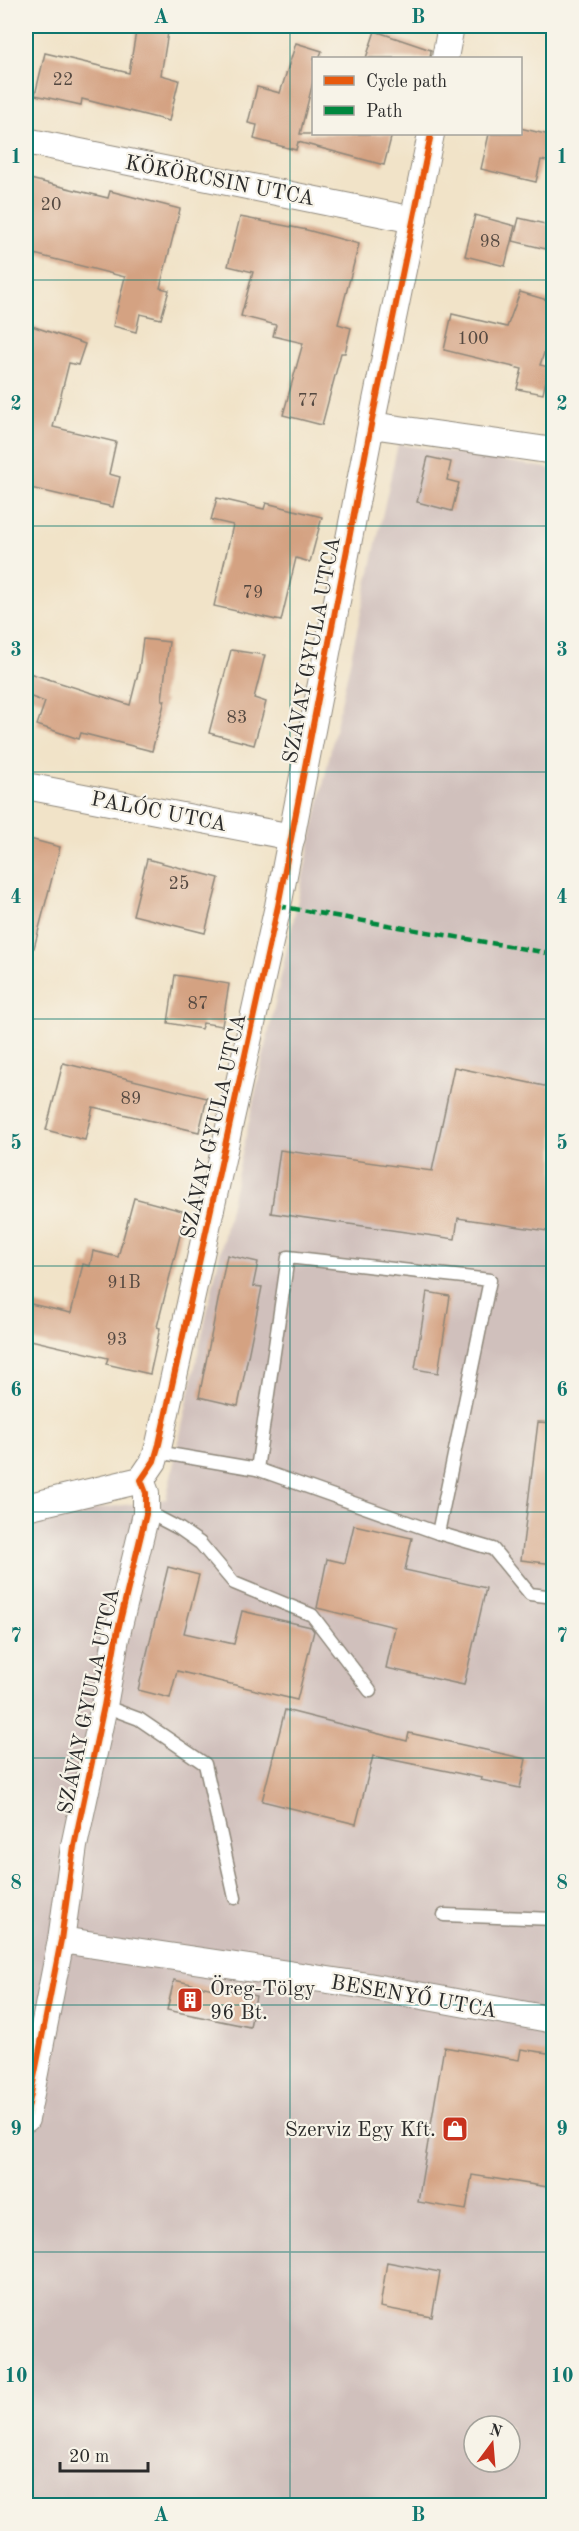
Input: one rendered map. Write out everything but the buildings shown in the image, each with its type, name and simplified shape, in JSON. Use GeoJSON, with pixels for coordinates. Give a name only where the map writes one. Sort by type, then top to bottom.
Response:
{"type":"FeatureCollection","features":[{"type":"Feature","properties":{"kind":"street"},"geometry":{"type":"LineString","coordinates":[[445,57],[451,26]]}},
{"type":"Feature","properties":{"kind":"street","name":"SZÁVAY GYULA UTCA"},"geometry":{"type":"LineString","coordinates":[[26,2119],[61,1940],[74,1846],[105,1706],[116,1638],[146,1514],[146,1493],[141,1480],[148,1472],[157,1452],[292,837],[371,425],[431,135]]}},
{"type":"Feature","properties":{"kind":"street","name":"KÖKÖRCSIN UTCA"},"geometry":{"type":"LineString","coordinates":[[26,141],[414,220]]}},
{"type":"Feature","properties":{"kind":"street"},"geometry":{"type":"LineString","coordinates":[[371,425],[554,451]]}},
{"type":"Feature","properties":{"kind":"street","name":"PALÓC UTCA"},"geometry":{"type":"LineString","coordinates":[[26,786],[292,837]]}},
{"type":"Feature","properties":{"kind":"street"},"geometry":{"type":"LineString","coordinates":[[26,1507],[141,1480]]}},
{"type":"Feature","properties":{"kind":"street","name":"BESENYŐ UTCA"},"geometry":{"type":"LineString","coordinates":[[61,1940],[368,1986],[554,2020]]}},
{"type":"Feature","properties":{"kind":"lane"},"geometry":{"type":"LineString","coordinates":[[257,1469],[288,1257],[490,1280],[438,1533]]}},
{"type":"Feature","properties":{"kind":"lane"},"geometry":{"type":"LineString","coordinates":[[157,1452],[257,1469],[438,1533],[493,1549],[530,1594],[554,1597]]}},
{"type":"Feature","properties":{"kind":"lane"},"geometry":{"type":"LineString","coordinates":[[146,1514],[180,1529],[200,1543],[234,1583],[312,1615],[370,1691]]}},
{"type":"Feature","properties":{"kind":"lane"},"geometry":{"type":"LineString","coordinates":[[105,1706],[139,1719],[205,1764],[235,1898]]}},
{"type":"Feature","properties":{"kind":"lane"},"geometry":{"type":"LineString","coordinates":[[444,1916],[554,1919]]}},
{"type":"Feature","properties":{"kind":"shaded area"},"geometry":{"type":"Polygon","coordinates":[[[398,444],[553,469],[553,2505],[26,2505],[26,1519],[166,1499],[398,444]]]}},
{"type":"Feature","properties":{"kind":"marked path"},"geometry":{"type":"LineString","coordinates":[[278,906],[554,954]]}},
{"type":"Feature","properties":{"kind":"cycle path"},"geometry":{"type":"LineString","coordinates":[[26,2119],[61,1940],[74,1846],[116,1638],[146,1514],[146,1493],[141,1480],[154,1461],[159,1444],[278,906],[371,425],[431,135]]}},
{"type":"Feature","properties":{"kind":"place","name":"Öreg-Tölgy 96 Bt."},"geometry":{"type":"Point","coordinates":[190,2000]}},
{"type":"Feature","properties":{"kind":"place","name":"Szerviz Egy Kft."},"geometry":{"type":"Point","coordinates":[455,2129]}}]}
